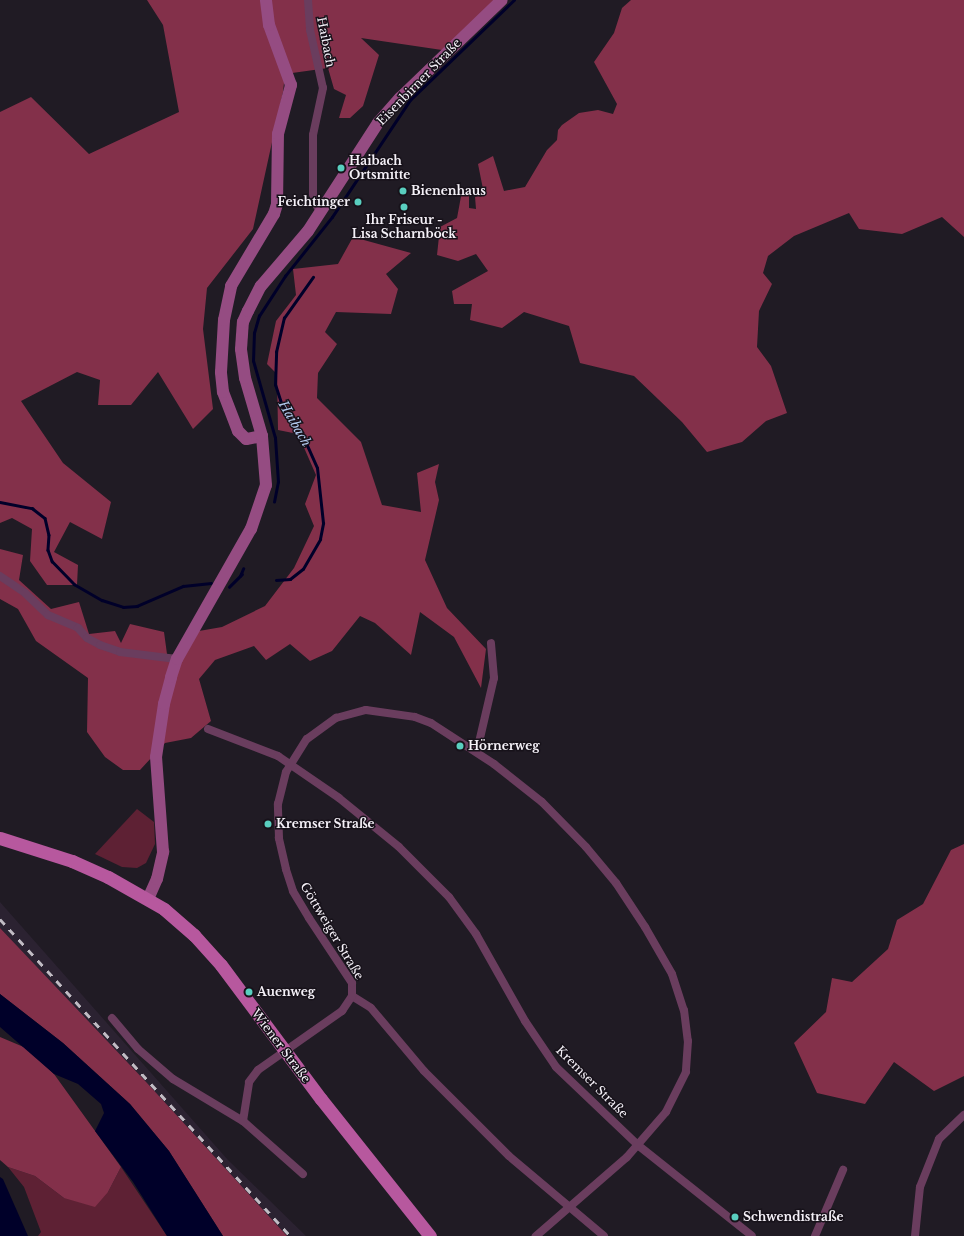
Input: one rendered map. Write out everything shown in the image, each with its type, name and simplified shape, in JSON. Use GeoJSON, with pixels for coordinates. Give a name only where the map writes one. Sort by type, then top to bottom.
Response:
{"type":"FeatureCollection","features":[{"type":"Feature","properties":{"kind":"main road"},"geometry":{"type":"LineString","coordinates":[[262,436],[246,439],[238,431],[223,392],[221,372],[224,320],[231,286],[274,214],[277,204],[278,134],[291,85],[269,25],[266,0]]}},
{"type":"Feature","properties":{"kind":"main road","name":"Eisenbirner Straße"},"geometry":{"type":"LineString","coordinates":[[148,899],[157,879],[163,852],[156,776],[158,736],[164,704],[177,659],[236,558],[263,499],[266,469],[262,436],[243,365],[243,322],[261,286],[299,243],[378,123],[405,93],[502,0]]}},
{"type":"Feature","properties":{"kind":"main road","name":"Wiener Straße"},"geometry":{"type":"LineString","coordinates":[[0,838],[72,861],[108,876],[148,899],[178,921],[208,950],[285,1052],[430,1236]]}},
{"type":"Feature","properties":{"kind":"street","name":"Haibach"},"geometry":{"type":"LineString","coordinates":[[308,0],[310,30],[323,88],[313,135],[313,194],[317,206],[322,210]]}},
{"type":"Feature","properties":{"kind":"street"},"geometry":{"type":"LineString","coordinates":[[0,576],[25,593],[48,615],[68,622],[100,645],[120,652],[177,659]]}},
{"type":"Feature","properties":{"kind":"street"},"geometry":{"type":"LineString","coordinates":[[477,751],[494,678],[491,643]]}},
{"type":"Feature","properties":{"kind":"street","name":"Göttweiger Straße"},"geometry":{"type":"LineString","coordinates":[[285,1052],[342,1011],[352,996],[352,983],[293,891],[286,869],[279,838],[278,804],[290,764],[300,747],[312,733],[336,718],[366,710],[415,716],[431,723],[477,751],[542,802],[601,864],[642,920],[674,980],[686,1028],[686,1072],[666,1112],[639,1146],[568,1206],[536,1236]]}},
{"type":"Feature","properties":{"kind":"street","name":"Kremser Straße"},"geometry":{"type":"LineString","coordinates":[[208,729],[278,756],[290,764],[375,826],[437,884],[476,934],[525,1021],[548,1057],[582,1092],[639,1146]]}},
{"type":"Feature","properties":{"kind":"street","name":"Göttweiger Straße"},"geometry":{"type":"LineString","coordinates":[[352,996],[365,1002],[380,1017],[424,1071],[502,1149],[568,1206]]}},
{"type":"Feature","properties":{"kind":"street"},"geometry":{"type":"LineString","coordinates":[[112,1018],[138,1049],[173,1079],[243,1121],[303,1174]]}},
{"type":"Feature","properties":{"kind":"street"},"geometry":{"type":"LineString","coordinates":[[243,1121],[249,1082],[258,1070],[285,1052]]}},
{"type":"Feature","properties":{"kind":"street"},"geometry":{"type":"LineString","coordinates":[[915,1236],[920,1187],[939,1139],[964,1115]]}},
{"type":"Feature","properties":{"kind":"street"},"geometry":{"type":"LineString","coordinates":[[639,1146],[752,1236]]}},
{"type":"Feature","properties":{"kind":"street"},"geometry":{"type":"LineString","coordinates":[[815,1236],[843,1170]]}},
{"type":"Feature","properties":{"kind":"street"},"geometry":{"type":"LineString","coordinates":[[568,1206],[604,1236]]}},
{"type":"Feature","properties":{"kind":"shaded area"},"geometry":{"type":"Polygon","coordinates":[[[147,0],[496,0],[442,50],[361,38],[379,55],[363,106],[350,118],[339,118],[346,95],[334,89],[328,68],[285,74],[283,92],[253,229],[207,288],[203,329],[213,409],[193,429],[158,372],[131,405],[98,405],[100,380],[77,372],[21,401],[63,463],[111,502],[102,539],[70,522],[54,552],[78,565],[77,585],[47,585],[30,561],[32,529],[12,518],[0,523],[0,112],[31,97],[89,154],[179,112],[163,25],[147,0]]]}},
{"type":"Feature","properties":{"kind":"shaded area"},"geometry":{"type":"Polygon","coordinates":[[[631,0],[964,0],[964,237],[942,217],[902,234],[859,229],[849,213],[794,236],[768,256],[763,273],[772,284],[759,311],[757,347],[771,366],[787,413],[766,421],[742,442],[707,452],[682,422],[634,376],[580,363],[569,326],[524,312],[502,328],[470,320],[472,304],[454,304],[452,291],[488,271],[476,254],[458,261],[437,255],[440,227],[457,218],[462,191],[469,193],[469,208],[476,209],[475,197],[484,194],[478,164],[493,156],[504,191],[525,187],[547,150],[557,140],[558,130],[562,125],[579,113],[598,110],[613,114],[617,104],[594,62],[614,33],[622,8],[631,0]]]}},
{"type":"Feature","properties":{"kind":"shaded area"},"geometry":{"type":"Polygon","coordinates":[[[353,237],[411,253],[386,274],[398,289],[391,314],[336,312],[325,332],[337,344],[318,373],[317,398],[361,442],[382,505],[421,512],[417,473],[439,464],[435,482],[439,500],[425,560],[447,608],[486,649],[481,688],[454,637],[420,612],[411,655],[375,623],[360,616],[332,651],[310,661],[290,644],[266,660],[254,646],[215,660],[199,679],[211,721],[191,738],[165,743],[140,770],[123,770],[105,757],[87,732],[88,678],[36,641],[18,609],[0,599],[0,549],[23,555],[19,580],[51,609],[79,602],[89,634],[115,631],[121,643],[130,624],[164,632],[167,654],[179,665],[199,631],[222,627],[265,606],[294,568],[314,526],[305,504],[316,475],[298,434],[278,430],[277,374],[267,364],[276,321],[296,295],[293,269],[338,264],[353,237]]]}},
{"type":"Feature","properties":{"kind":"shaded area"},"geometry":{"type":"Polygon","coordinates":[[[137,809],[154,822],[155,844],[146,863],[137,868],[122,867],[95,854],[137,809]]]}},
{"type":"Feature","properties":{"kind":"shaded area"},"geometry":{"type":"Polygon","coordinates":[[[964,844],[964,1076],[934,1091],[894,1062],[865,1104],[817,1093],[794,1043],[826,1012],[832,978],[852,982],[888,949],[897,920],[923,904],[951,850],[964,844]]]}},
{"type":"Feature","properties":{"kind":"shaded area"},"geometry":{"type":"Polygon","coordinates":[[[0,902],[228,1160],[306,1236],[287,1236],[0,928],[0,902]]]}},
{"type":"Feature","properties":{"kind":"shaded area"},"geometry":{"type":"Polygon","coordinates":[[[0,928],[147,1083],[287,1236],[223,1236],[169,1151],[130,1104],[63,1043],[0,994],[0,928]]]}},
{"type":"Feature","properties":{"kind":"shaded area"},"geometry":{"type":"Polygon","coordinates":[[[0,1037],[26,1048],[54,1074],[121,1167],[108,1192],[95,1207],[64,1198],[35,1176],[8,1167],[0,1160],[0,1037]]]}},
{"type":"Feature","properties":{"kind":"shaded area"},"geometry":{"type":"Polygon","coordinates":[[[8,1167],[35,1176],[64,1198],[108,1192],[121,1167],[167,1236],[38,1236],[41,1232],[24,1187],[8,1167]]]}},
{"type":"Feature","properties":{"kind":"water"},"geometry":{"type":"Polygon","coordinates":[[[0,994],[63,1043],[130,1104],[169,1151],[223,1236],[167,1236],[133,1182],[95,1131],[104,1113],[101,1104],[78,1084],[54,1074],[0,1027],[0,994]]]}},
{"type":"Feature","properties":{"kind":"water"},"geometry":{"type":"Polygon","coordinates":[[[0,1177],[3,1179],[28,1236],[0,1236],[0,1177]]]}},
{"type":"Feature","properties":{"kind":"waterway"},"geometry":{"type":"LineString","coordinates":[[274,502],[278,482],[275,438],[253,361],[254,333],[259,316],[285,276],[332,217],[410,100],[514,0]]}},
{"type":"Feature","properties":{"kind":"waterway","name":"Haibach"},"geometry":{"type":"LineString","coordinates":[[276,580],[290,579],[303,569],[320,539],[323,523],[317,468],[302,435],[282,406],[275,385],[276,352],[284,318],[313,277]]}},
{"type":"Feature","properties":{"kind":"waterway","name":"Haibach"},"geometry":{"type":"LineString","coordinates":[[0,502],[32,508],[45,518],[49,535],[48,550],[52,561],[74,584],[102,600],[123,607],[137,606],[183,586],[211,583]]}},
{"type":"Feature","properties":{"kind":"waterway","name":"Haibach"},"geometry":{"type":"LineString","coordinates":[[240,576],[243,569]]}},
{"type":"Feature","properties":{"kind":"waterway","name":"Haibach"},"geometry":{"type":"LineString","coordinates":[[229,587],[242,574]]}},
{"type":"Feature","properties":{"kind":"railway"},"geometry":{"type":"LineString","coordinates":[[0,919],[290,1236]]}},
{"type":"Feature","properties":{"kind":"place","name":"Haibach Ortsmitte"},"geometry":{"type":"Point","coordinates":[341,168]}},
{"type":"Feature","properties":{"kind":"place","name":"Bienenhaus"},"geometry":{"type":"Point","coordinates":[403,191]}},
{"type":"Feature","properties":{"kind":"place","name":"Feichtinger"},"geometry":{"type":"Point","coordinates":[358,202]}},
{"type":"Feature","properties":{"kind":"place","name":"Ihr Friseur - Lisa Scharnböck"},"geometry":{"type":"Point","coordinates":[404,207]}},
{"type":"Feature","properties":{"kind":"place","name":"Hörnerweg"},"geometry":{"type":"Point","coordinates":[460,746]}},
{"type":"Feature","properties":{"kind":"place","name":"Kremser Straße"},"geometry":{"type":"Point","coordinates":[268,824]}},
{"type":"Feature","properties":{"kind":"place","name":"Auenweg"},"geometry":{"type":"Point","coordinates":[249,992]}},
{"type":"Feature","properties":{"kind":"place","name":"Schwendistraße"},"geometry":{"type":"Point","coordinates":[735,1217]}}]}
